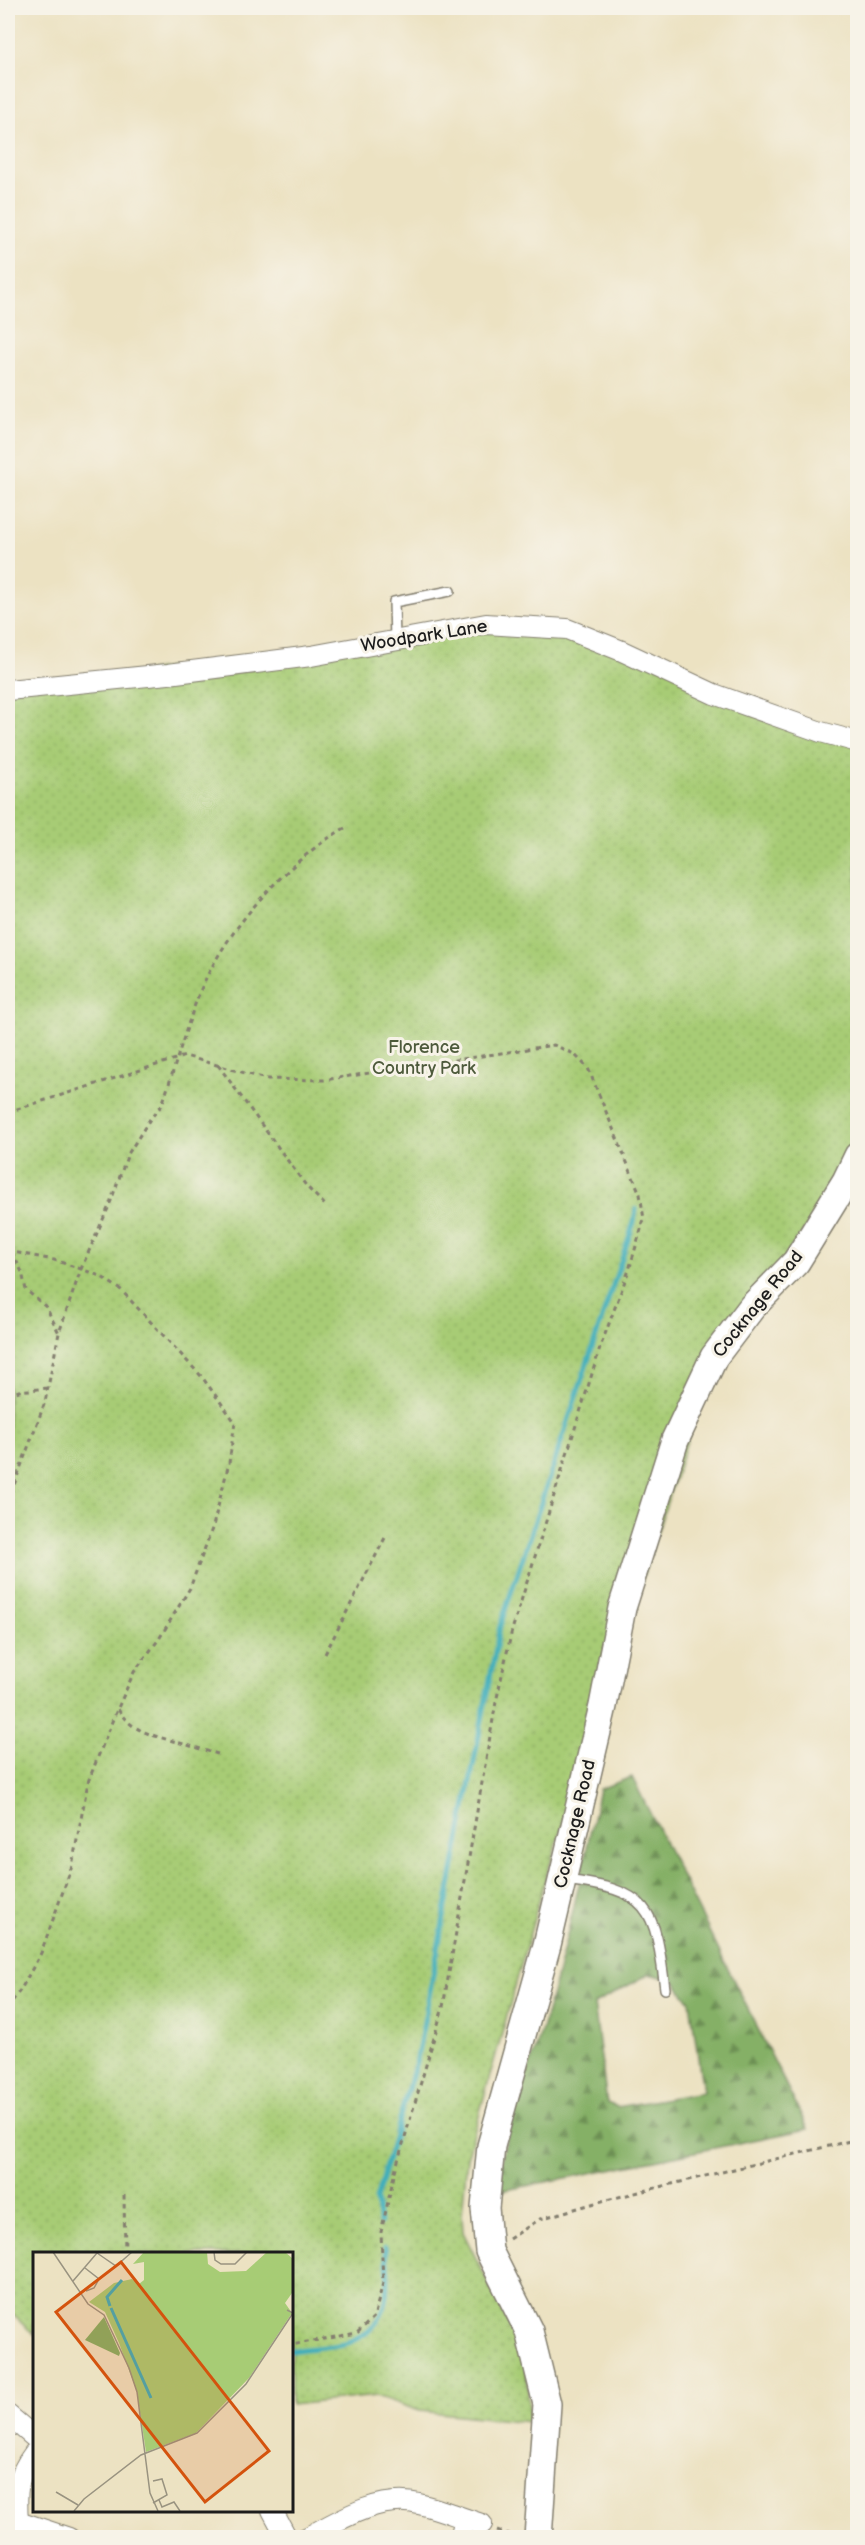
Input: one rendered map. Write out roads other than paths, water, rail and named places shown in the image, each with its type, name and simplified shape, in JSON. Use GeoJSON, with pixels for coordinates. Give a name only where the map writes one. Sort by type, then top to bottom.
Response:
{"type":"FeatureCollection","features":[{"type":"Feature","properties":{"kind":"street","name":"Woodpark Lane"},"geometry":{"type":"LineString","coordinates":[[8,690],[289,659],[486,624],[567,629],[622,651],[714,694],[821,732],[858,742]]}},
{"type":"Feature","properties":{"kind":"street","name":"Cocknage Road"},"geometry":{"type":"LineString","coordinates":[[538,2538],[547,2404],[529,2331],[489,2251],[485,2208],[491,2146],[547,1946],[603,1706],[622,1608],[675,1440],[714,1357],[752,1308],[795,1262],[846,1181],[858,1156]]}},
{"type":"Feature","properties":{"kind":"street"},"geometry":{"type":"LineString","coordinates":[[8,2415],[33,2436]]}},
{"type":"Feature","properties":{"kind":"street"},"geometry":{"type":"LineString","coordinates":[[33,2454],[23,2468],[16,2493],[13,2523],[35,2525],[69,2538]]}},
{"type":"Feature","properties":{"kind":"street"},"geometry":{"type":"LineString","coordinates":[[306,2538],[339,2521],[389,2501],[418,2503],[469,2527]]}},
{"type":"Feature","properties":{"kind":"street"},"geometry":{"type":"LineString","coordinates":[[273,2512],[287,2538]]}},
{"type":"Feature","properties":{"kind":"lane"},"geometry":{"type":"LineString","coordinates":[[395,640],[394,602],[450,591]]}},
{"type":"Feature","properties":{"kind":"lane"},"geometry":{"type":"LineString","coordinates":[[562,1880],[604,1885],[621,1890],[644,1906],[652,1921],[660,1950],[664,1989]]}},
{"type":"Feature","properties":{"kind":"waterway"},"geometry":{"type":"LineString","coordinates":[[380,2223],[376,2200],[417,2058],[500,1626],[634,1222],[636,1209]]}},
{"type":"Feature","properties":{"kind":"waterway"},"geometry":{"type":"LineString","coordinates":[[292,2351],[350,2342],[375,2325],[382,2314],[388,2289],[385,2247]]}},
{"type":"Feature","properties":{"kind":"park label","name":"Florence Country Park"},"geometry":{"type":"Point","coordinates":[424,1057]}}]}
